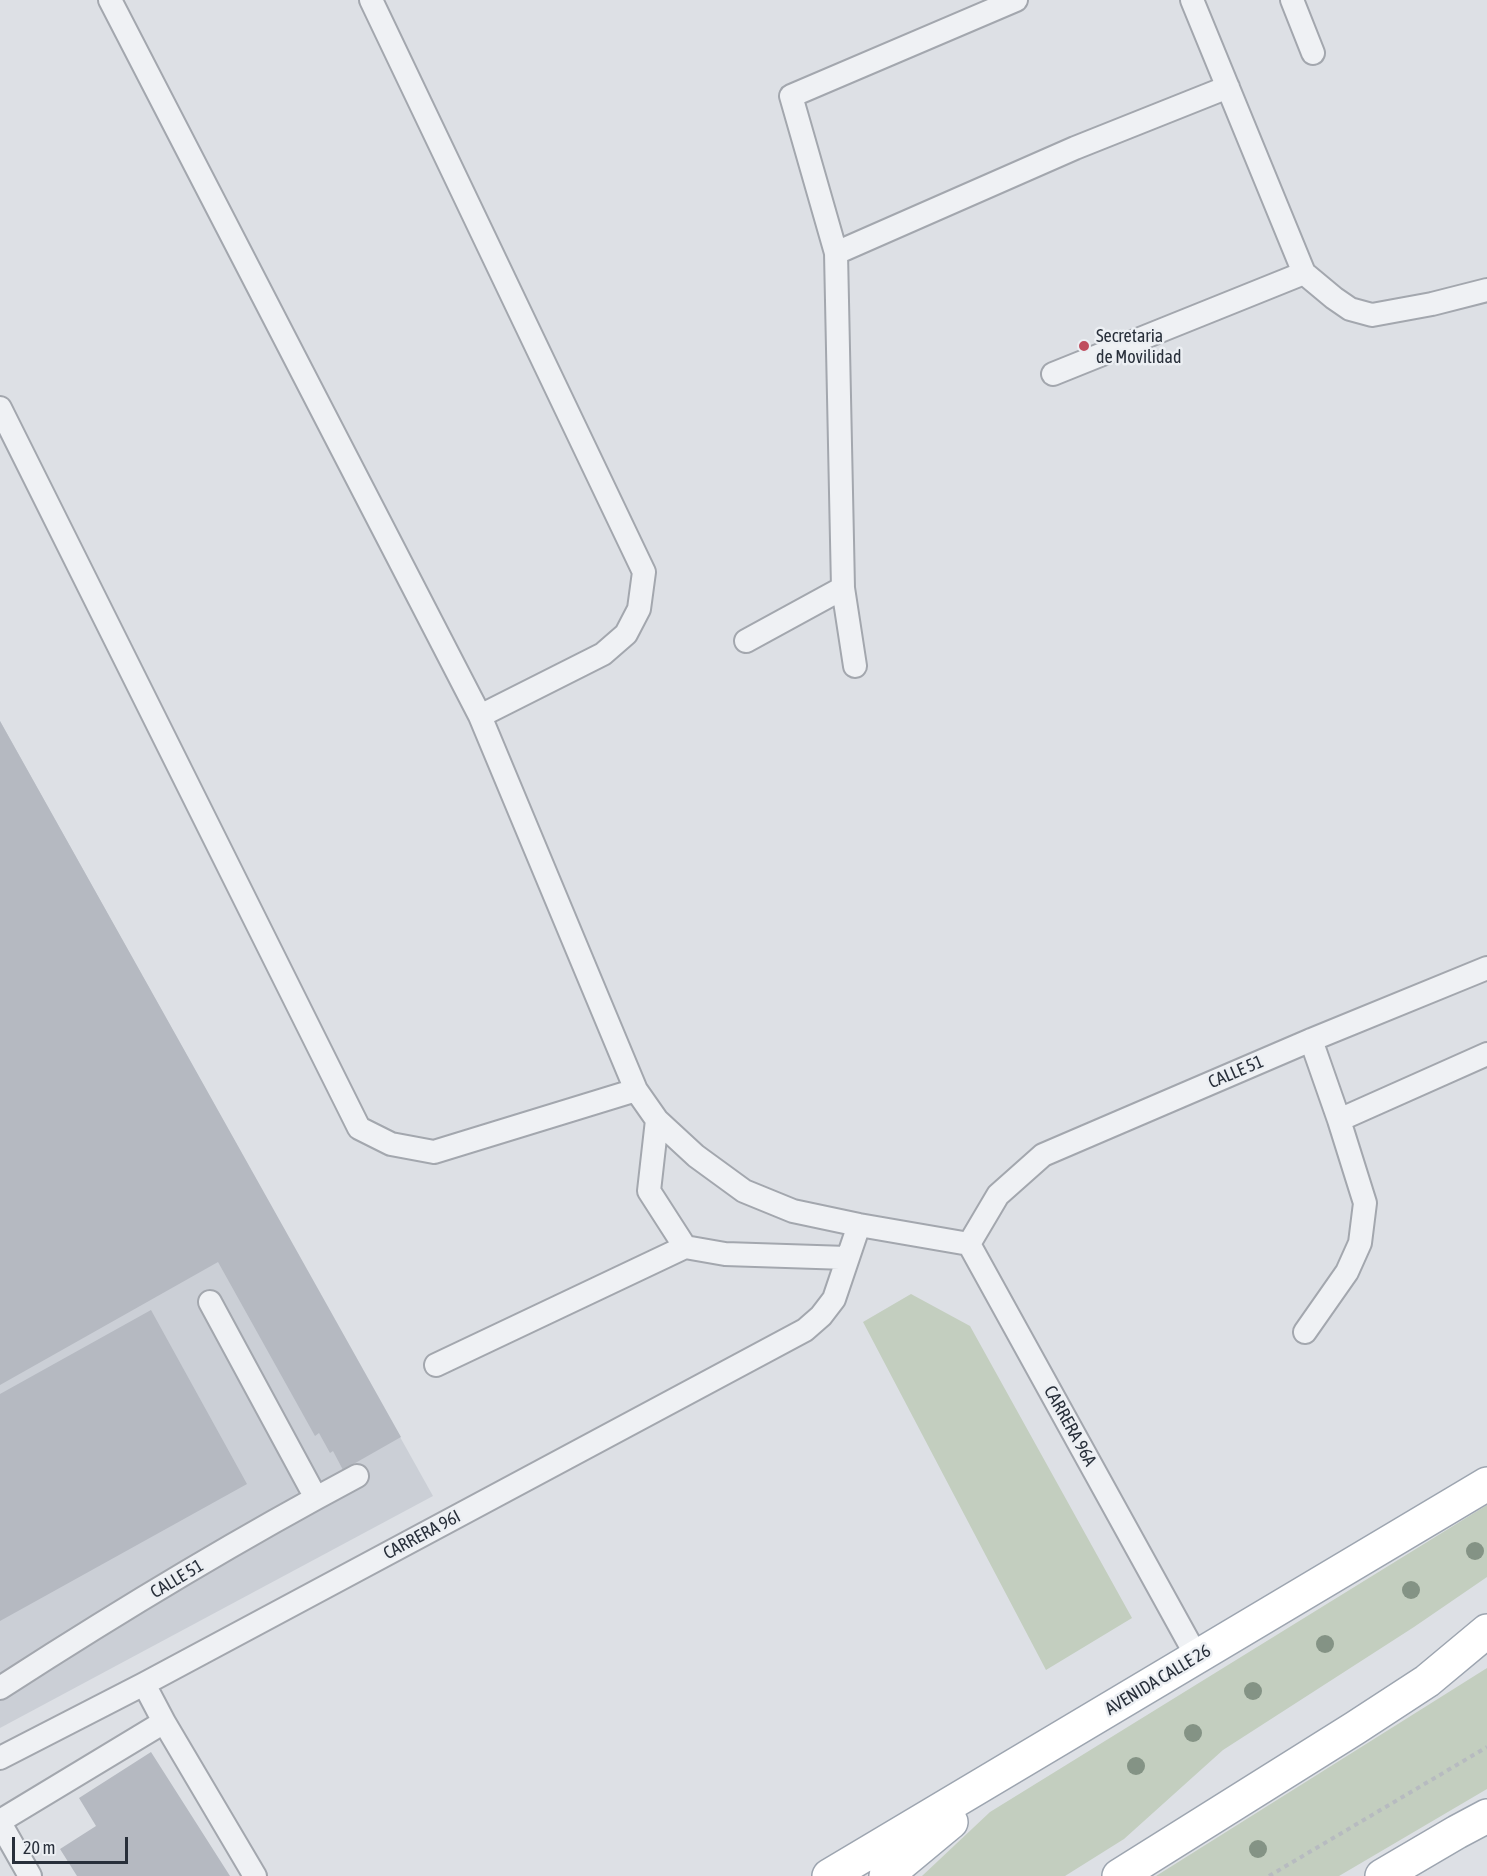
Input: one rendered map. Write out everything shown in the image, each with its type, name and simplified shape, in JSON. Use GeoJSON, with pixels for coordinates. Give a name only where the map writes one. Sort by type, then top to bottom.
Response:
{"type":"FeatureCollection","features":[{"type":"Feature","properties":{"kind":"main road","name":"AVENIDA CALLE 26"},"geometry":{"type":"LineString","coordinates":[[829,1876],[1487,1484]]}},
{"type":"Feature","properties":{"kind":"main road"},"geometry":{"type":"LineString","coordinates":[[1119,1876],[1427,1681],[1487,1631]]}},
{"type":"Feature","properties":{"kind":"main road"},"geometry":{"type":"LineString","coordinates":[[886,1876],[1029,1757]]}},
{"type":"Feature","properties":{"kind":"main road"},"geometry":{"type":"LineString","coordinates":[[1382,1876],[1487,1815]]}},
{"type":"Feature","properties":{"kind":"lane"},"geometry":{"type":"LineString","coordinates":[[110,0],[480,716],[636,1090],[657,1120],[696,1156],[744,1191],[793,1211],[969,1245]]}},
{"type":"Feature","properties":{"kind":"lane"},"geometry":{"type":"LineString","coordinates":[[371,0],[644,572],[639,609],[626,634],[603,654],[480,716]]}},
{"type":"Feature","properties":{"kind":"lane"},"geometry":{"type":"LineString","coordinates":[[855,666],[843,588],[836,253],[791,96],[1016,0]]}},
{"type":"Feature","properties":{"kind":"lane"},"geometry":{"type":"LineString","coordinates":[[1192,0],[1304,273],[1350,309],[1372,315],[1432,304],[1487,290]]}},
{"type":"Feature","properties":{"kind":"lane"},"geometry":{"type":"LineString","coordinates":[[1292,0],[1313,53]]}},
{"type":"Feature","properties":{"kind":"lane"},"geometry":{"type":"LineString","coordinates":[[836,253],[1075,148],[1228,87]]}},
{"type":"Feature","properties":{"kind":"lane"},"geometry":{"type":"LineString","coordinates":[[1053,374],[1304,273]]}},
{"type":"Feature","properties":{"kind":"lane"},"geometry":{"type":"LineString","coordinates":[[0,408],[359,1128],[391,1144],[434,1152],[636,1090]]}},
{"type":"Feature","properties":{"kind":"lane"},"geometry":{"type":"LineString","coordinates":[[746,641],[843,588]]}},
{"type":"Feature","properties":{"kind":"lane","name":"CALLE 51"},"geometry":{"type":"LineString","coordinates":[[969,1245],[998,1195],[1043,1155],[1311,1040],[1487,968]]}},
{"type":"Feature","properties":{"kind":"lane"},"geometry":{"type":"LineString","coordinates":[[1305,1332],[1347,1272],[1360,1243],[1365,1203],[1311,1040]]}},
{"type":"Feature","properties":{"kind":"lane"},"geometry":{"type":"LineString","coordinates":[[1339,1120],[1487,1054]]}},
{"type":"Feature","properties":{"kind":"lane"},"geometry":{"type":"LineString","coordinates":[[657,1120],[649,1191],[686,1247]]}},
{"type":"Feature","properties":{"kind":"lane"},"geometry":{"type":"LineString","coordinates":[[436,1365],[686,1247],[725,1254],[847,1258],[859,1225]]}},
{"type":"Feature","properties":{"kind":"lane","name":"CARRERA 96A"},"geometry":{"type":"LineString","coordinates":[[969,1245],[1197,1657]]}},
{"type":"Feature","properties":{"kind":"lane","name":"CARRERA 96I"},"geometry":{"type":"LineString","coordinates":[[0,1758],[144,1684],[805,1330],[834,1299],[847,1258]]}},
{"type":"Feature","properties":{"kind":"lane"},"geometry":{"type":"LineString","coordinates":[[210,1302],[315,1498]]}},
{"type":"Feature","properties":{"kind":"lane","name":"CALLE 51"},"geometry":{"type":"LineString","coordinates":[[0,1688],[59,1650],[315,1498],[357,1476]]}},
{"type":"Feature","properties":{"kind":"lane"},"geometry":{"type":"LineString","coordinates":[[144,1684],[255,1876]]}},
{"type":"Feature","properties":{"kind":"lane"},"geometry":{"type":"LineString","coordinates":[[30,1876],[0,1822],[164,1722]]}},
{"type":"Feature","properties":{"kind":"path"},"geometry":{"type":"LineString","coordinates":[[1269,1876],[1487,1748]]}},
{"type":"Feature","properties":{"kind":"shaded area"},"geometry":{"type":"Polygon","coordinates":[[[0,721],[433,1496],[0,1728],[0,721]]]}},
{"type":"Feature","properties":{"kind":"green space"},"geometry":{"type":"Polygon","coordinates":[[[911,1294],[970,1326],[1132,1618],[1046,1670],[863,1322],[911,1294]]]}},
{"type":"Feature","properties":{"kind":"green space"},"geometry":{"type":"Polygon","coordinates":[[[1487,1505],[1487,1577],[1414,1627],[1223,1750],[1124,1839],[1065,1876],[922,1876],[990,1812],[1487,1505]]]}},
{"type":"Feature","properties":{"kind":"green space"},"geometry":{"type":"Polygon","coordinates":[[[1487,1668],[1487,1789],[1339,1876],[1156,1876],[1487,1668]]]}},
{"type":"Feature","properties":{"kind":"building"},"geometry":{"type":"Polygon","coordinates":[[[0,721],[401,1437],[343,1470],[333,1451],[330,1453],[319,1433],[315,1436],[218,1262],[0,1385],[0,721]]]}},
{"type":"Feature","properties":{"kind":"building"},"geometry":{"type":"Polygon","coordinates":[[[151,1310],[247,1484],[0,1621],[0,1394],[151,1310]]]}},
{"type":"Feature","properties":{"kind":"building"},"geometry":{"type":"Polygon","coordinates":[[[151,1752],[230,1876],[77,1876],[60,1849],[96,1826],[79,1798],[151,1752]]]}},
{"type":"Feature","properties":{"kind":"place","name":"Secretaria de Movilidad"},"geometry":{"type":"Point","coordinates":[1084,346]}}]}
